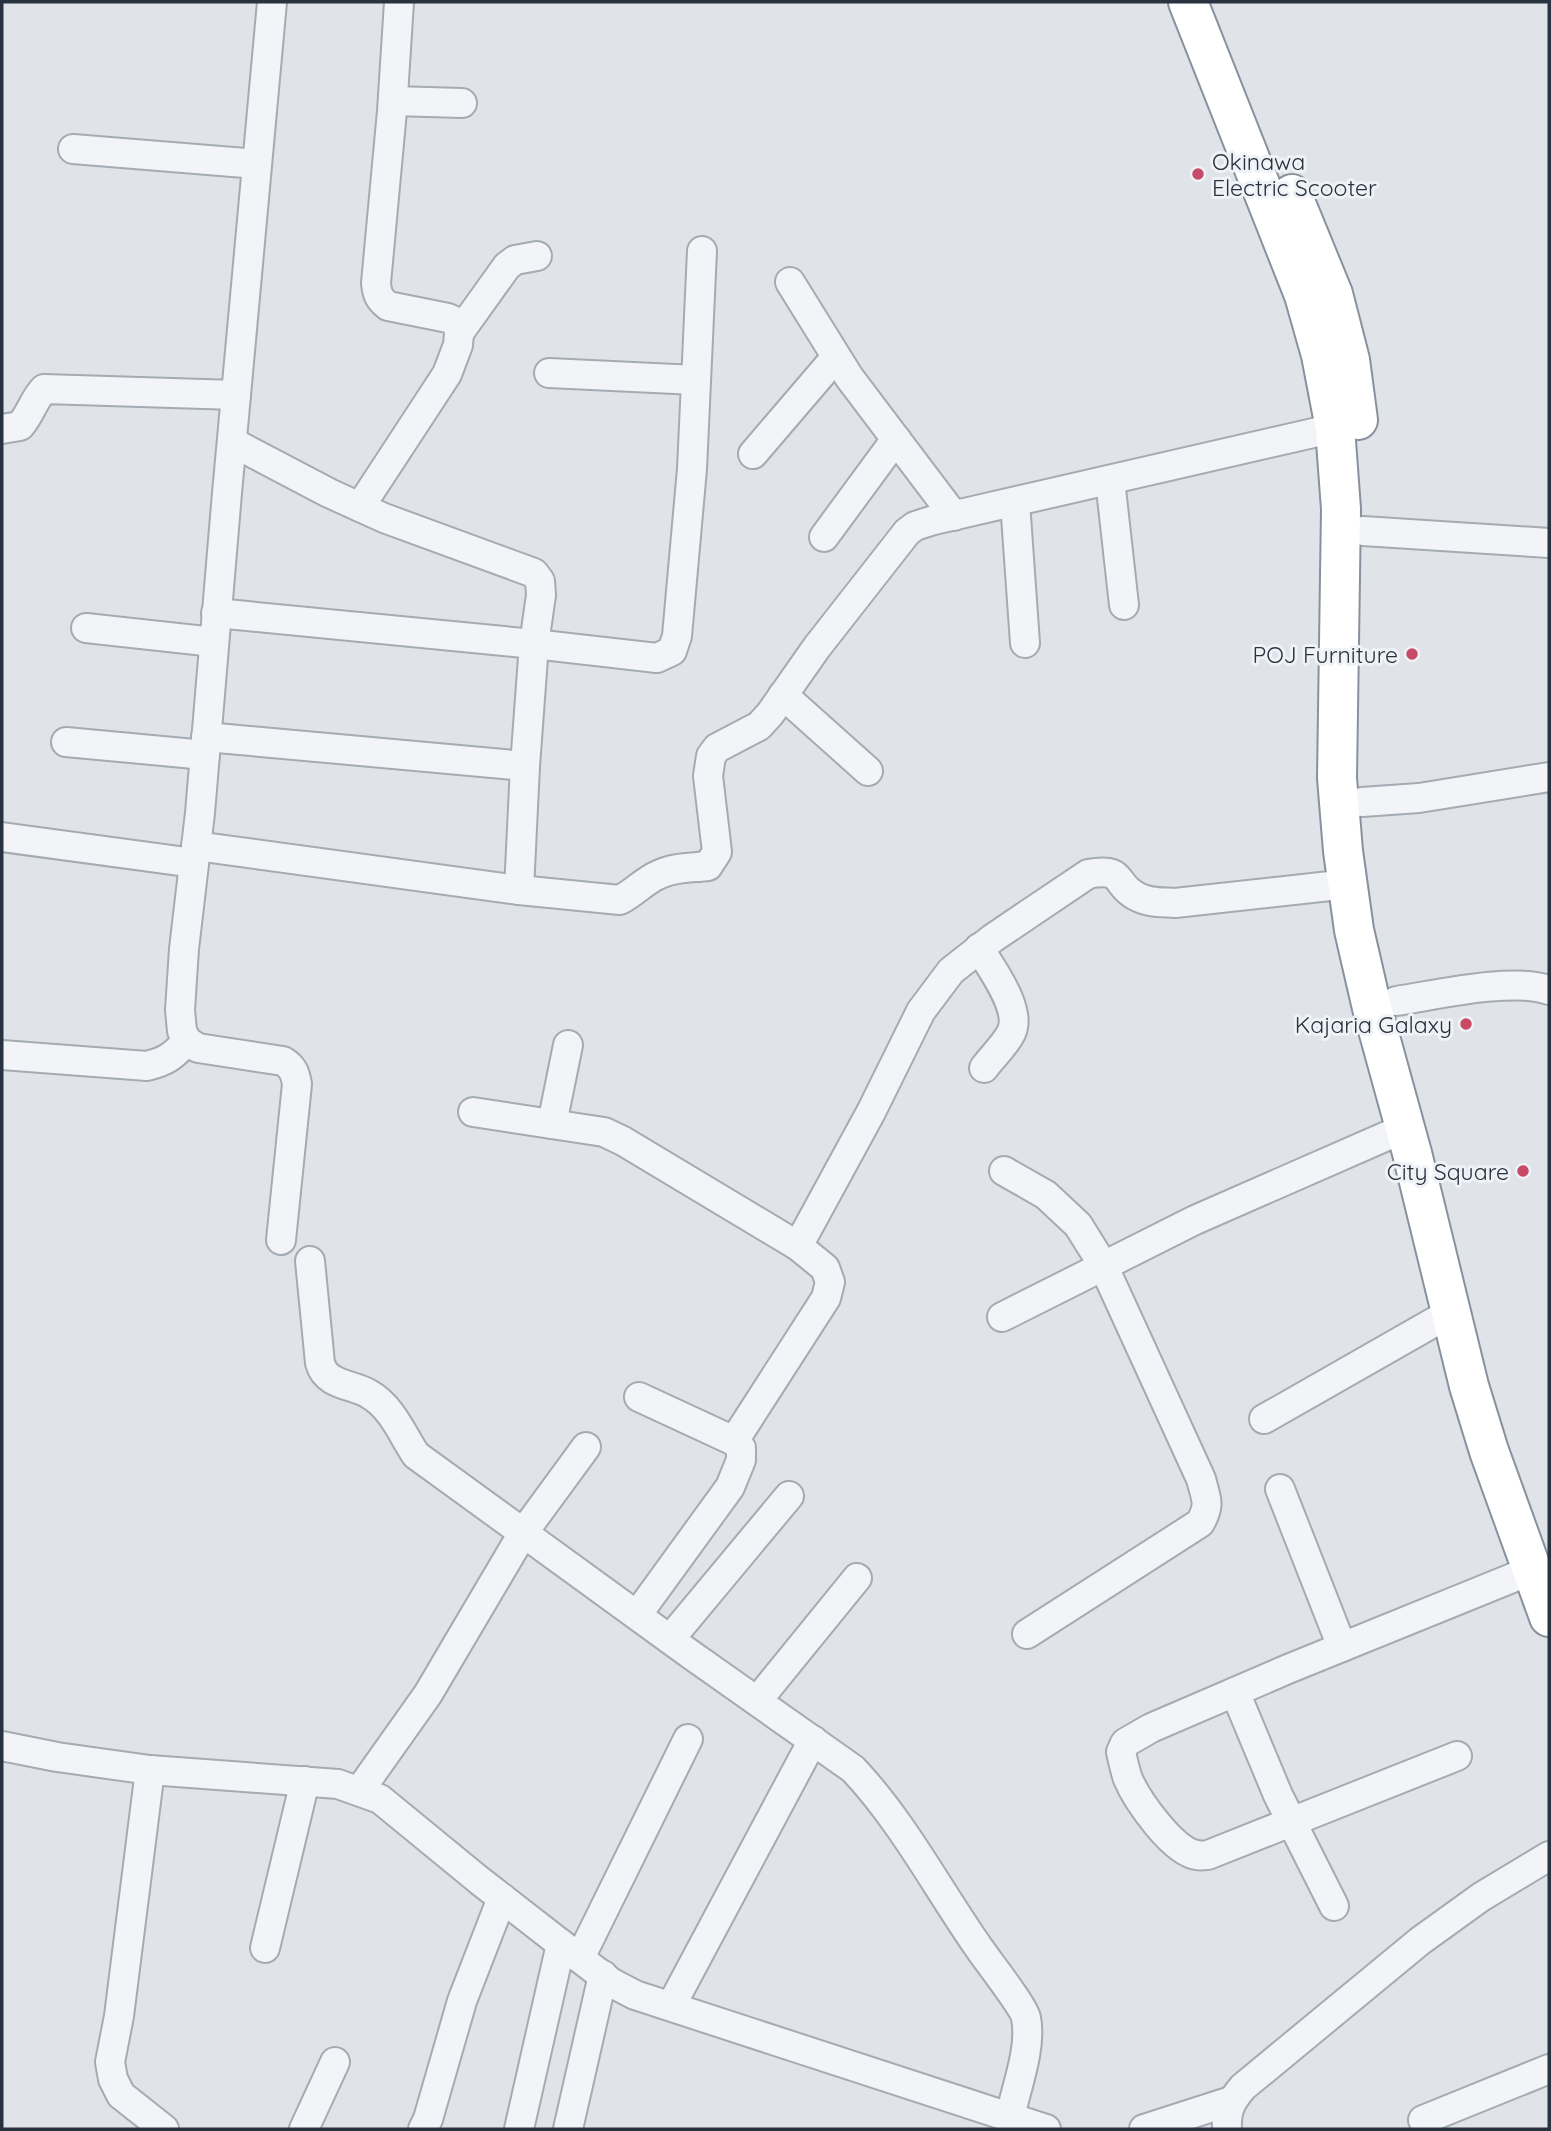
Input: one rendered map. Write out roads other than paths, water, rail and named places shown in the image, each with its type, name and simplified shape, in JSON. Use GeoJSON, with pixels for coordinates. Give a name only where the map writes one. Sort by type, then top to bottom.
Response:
{"type":"FeatureCollection","features":[{"type":"Feature","properties":{"kind":"highway"},"geometry":{"type":"LineString","coordinates":[[1188,2],[1304,295],[1321,355],[1335,428],[1341,509],[1337,778],[1343,851],[1354,930],[1469,1386],[1489,1451],[1541,1560]]}},
{"type":"Feature","properties":{"kind":"highway"},"geometry":{"type":"LineString","coordinates":[[1210,2],[1333,294],[1350,360],[1362,466],[1362,803],[1376,910],[1483,1350],[1517,1456],[1541,1560],[1549,1617]]}},
{"type":"Feature","properties":{"kind":"street"},"geometry":{"type":"LineString","coordinates":[[272,2],[180,1010],[182,1031],[187,1041],[198,1048],[283,1061],[291,1065],[295,1074],[297,1084],[281,1240]]}},
{"type":"Feature","properties":{"kind":"street"},"geometry":{"type":"LineString","coordinates":[[360,507],[447,374],[458,345],[459,333],[457,322],[388,306],[380,300],[377,293],[399,2]]}},
{"type":"Feature","properties":{"kind":"street"},"geometry":{"type":"LineString","coordinates":[[393,101],[462,103]]}},
{"type":"Feature","properties":{"kind":"street"},"geometry":{"type":"LineString","coordinates":[[73,149],[257,164]]}},
{"type":"Feature","properties":{"kind":"street"},"geometry":{"type":"LineString","coordinates":[[216,613],[657,658],[672,651],[677,636],[692,469],[702,251]]}},
{"type":"Feature","properties":{"kind":"street"},"geometry":{"type":"LineString","coordinates":[[459,333],[507,266],[515,260],[537,256]]}},
{"type":"Feature","properties":{"kind":"street"},"geometry":{"type":"LineString","coordinates":[[790,282],[849,377],[954,516]]}},
{"type":"Feature","properties":{"kind":"street"},"geometry":{"type":"LineString","coordinates":[[753,454],[836,357]]}},
{"type":"Feature","properties":{"kind":"street"},"geometry":{"type":"LineString","coordinates":[[549,373],[696,380]]}},
{"type":"Feature","properties":{"kind":"street"},"geometry":{"type":"LineString","coordinates":[[2,429],[20,426],[29,416],[44,389],[236,395]]}},
{"type":"Feature","properties":{"kind":"street"},"geometry":{"type":"LineString","coordinates":[[2,837],[620,900],[633,894],[658,875],[675,869],[708,866],[717,852],[708,776],[711,756],[717,748],[759,726],[906,531],[954,516],[1335,428]]}},
{"type":"Feature","properties":{"kind":"street"},"geometry":{"type":"LineString","coordinates":[[824,537],[896,439]]}},
{"type":"Feature","properties":{"kind":"street"},"geometry":{"type":"LineString","coordinates":[[232,442],[384,518],[534,573],[540,581],[541,595],[534,644],[525,766],[519,890]]}},
{"type":"Feature","properties":{"kind":"street"},"geometry":{"type":"LineString","coordinates":[[1110,480],[1124,605]]}},
{"type":"Feature","properties":{"kind":"street"},"geometry":{"type":"LineString","coordinates":[[1015,502],[1025,643]]}},
{"type":"Feature","properties":{"kind":"street"},"geometry":{"type":"LineString","coordinates":[[1363,531],[1549,543]]}},
{"type":"Feature","properties":{"kind":"street"},"geometry":{"type":"LineString","coordinates":[[86,628],[214,642]]}},
{"type":"Feature","properties":{"kind":"street"},"geometry":{"type":"LineString","coordinates":[[783,695],[868,771]]}},
{"type":"Feature","properties":{"kind":"street"},"geometry":{"type":"LineString","coordinates":[[66,742],[205,746],[525,766]]}},
{"type":"Feature","properties":{"kind":"street"},"geometry":{"type":"LineString","coordinates":[[1362,803],[1419,798],[1549,777]]}},
{"type":"Feature","properties":{"kind":"street"},"geometry":{"type":"LineString","coordinates":[[798,1246],[872,1112],[922,1011],[951,971],[979,948],[1088,874],[1104,871],[1117,876],[1132,895],[1147,901],[1175,903],[1348,884]]}},
{"type":"Feature","properties":{"kind":"street"},"geometry":{"type":"LineString","coordinates":[[979,948],[1010,1001],[1014,1016],[1013,1031],[984,1068]]}},
{"type":"Feature","properties":{"kind":"street"},"geometry":{"type":"LineString","coordinates":[[1396,1001],[1511,984],[1540,986],[1549,990]]}},
{"type":"Feature","properties":{"kind":"street"},"geometry":{"type":"LineString","coordinates":[[2,1055],[147,1066],[162,1063],[187,1041]]}},
{"type":"Feature","properties":{"kind":"street"},"geometry":{"type":"LineString","coordinates":[[552,1125],[568,1045]]}},
{"type":"Feature","properties":{"kind":"street"},"geometry":{"type":"LineString","coordinates":[[474,1112],[604,1132],[798,1246],[825,1268],[830,1282],[826,1298],[734,1441]]}},
{"type":"Feature","properties":{"kind":"street"},"geometry":{"type":"LineString","coordinates":[[1002,1317],[1195,1220],[1405,1128]]}},
{"type":"Feature","properties":{"kind":"street"},"geometry":{"type":"LineString","coordinates":[[1004,1171],[1046,1195],[1066,1212],[1078,1225],[1103,1265],[1201,1479],[1207,1502],[1207,1512],[1200,1523],[1027,1634]]}},
{"type":"Feature","properties":{"kind":"street"},"geometry":{"type":"LineString","coordinates":[[310,1261],[322,1370],[330,1378],[368,1393],[380,1402],[394,1418],[416,1455],[853,1769],[870,1787],[889,1811],[960,1922],[1026,2016],[1027,2045],[1010,2118]]}},
{"type":"Feature","properties":{"kind":"street"},"geometry":{"type":"LineString","coordinates":[[1264,1419],[1450,1313]]}},
{"type":"Feature","properties":{"kind":"street"},"geometry":{"type":"LineString","coordinates":[[637,1615],[730,1487],[741,1460],[741,1448],[734,1441],[639,1397]]}},
{"type":"Feature","properties":{"kind":"street"},"geometry":{"type":"LineString","coordinates":[[360,1790],[428,1694],[523,1533],[586,1447]]}},
{"type":"Feature","properties":{"kind":"street"},"geometry":{"type":"LineString","coordinates":[[1280,1489],[1342,1647]]}},
{"type":"Feature","properties":{"kind":"street"},"geometry":{"type":"LineString","coordinates":[[670,1639],[789,1496]]}},
{"type":"Feature","properties":{"kind":"street"},"geometry":{"type":"LineString","coordinates":[[1457,1756],[1208,1855],[1197,1856],[1186,1851],[1162,1830],[1142,1804],[1128,1778],[1121,1752],[1125,1743],[1151,1728],[1541,1560]]}},
{"type":"Feature","properties":{"kind":"street"},"geometry":{"type":"LineString","coordinates":[[757,1701],[857,1578]]}},
{"type":"Feature","properties":{"kind":"street"},"geometry":{"type":"LineString","coordinates":[[1235,1692],[1278,1795],[1334,1906]]}},
{"type":"Feature","properties":{"kind":"street"},"geometry":{"type":"LineString","coordinates":[[520,2129],[571,1951],[688,1739]]}},
{"type":"Feature","properties":{"kind":"street"},"geometry":{"type":"LineString","coordinates":[[671,2006],[813,1740]]}},
{"type":"Feature","properties":{"kind":"street"},"geometry":{"type":"LineString","coordinates":[[2,1746],[150,1770],[338,1784],[360,1790],[380,1798],[502,1898],[603,1975],[635,1995],[1046,2129]]}},
{"type":"Feature","properties":{"kind":"street"},"geometry":{"type":"LineString","coordinates":[[150,1770],[119,2016],[110,2062],[113,2079],[121,2095],[164,2129]]}},
{"type":"Feature","properties":{"kind":"street"},"geometry":{"type":"LineString","coordinates":[[265,1948],[305,1781]]}},
{"type":"Feature","properties":{"kind":"street"},"geometry":{"type":"LineString","coordinates":[[1227,2129],[1226,2115],[1231,2101],[1243,2087],[1420,1941],[1481,1897],[1549,1856]]}},
{"type":"Feature","properties":{"kind":"street"},"geometry":{"type":"LineString","coordinates":[[423,2129],[462,2001],[502,1898]]}},
{"type":"Feature","properties":{"kind":"street"},"geometry":{"type":"LineString","coordinates":[[568,2129],[603,1975]]}},
{"type":"Feature","properties":{"kind":"street"},"geometry":{"type":"LineString","coordinates":[[304,2129],[335,2062]]}},
{"type":"Feature","properties":{"kind":"street"},"geometry":{"type":"LineString","coordinates":[[1423,2120],[1549,2069]]}},
{"type":"Feature","properties":{"kind":"street"},"geometry":{"type":"LineString","coordinates":[[1144,2129],[1231,2101]]}},
{"type":"Feature","properties":{"kind":"place","name":"Okinawa Electric Scooter"},"geometry":{"type":"Point","coordinates":[1198,174]}},
{"type":"Feature","properties":{"kind":"place","name":"POJ Furniture"},"geometry":{"type":"Point","coordinates":[1412,654]}},
{"type":"Feature","properties":{"kind":"place","name":"Kajaria Galaxy"},"geometry":{"type":"Point","coordinates":[1466,1024]}},
{"type":"Feature","properties":{"kind":"place","name":"City Square"},"geometry":{"type":"Point","coordinates":[1523,1171]}}]}
